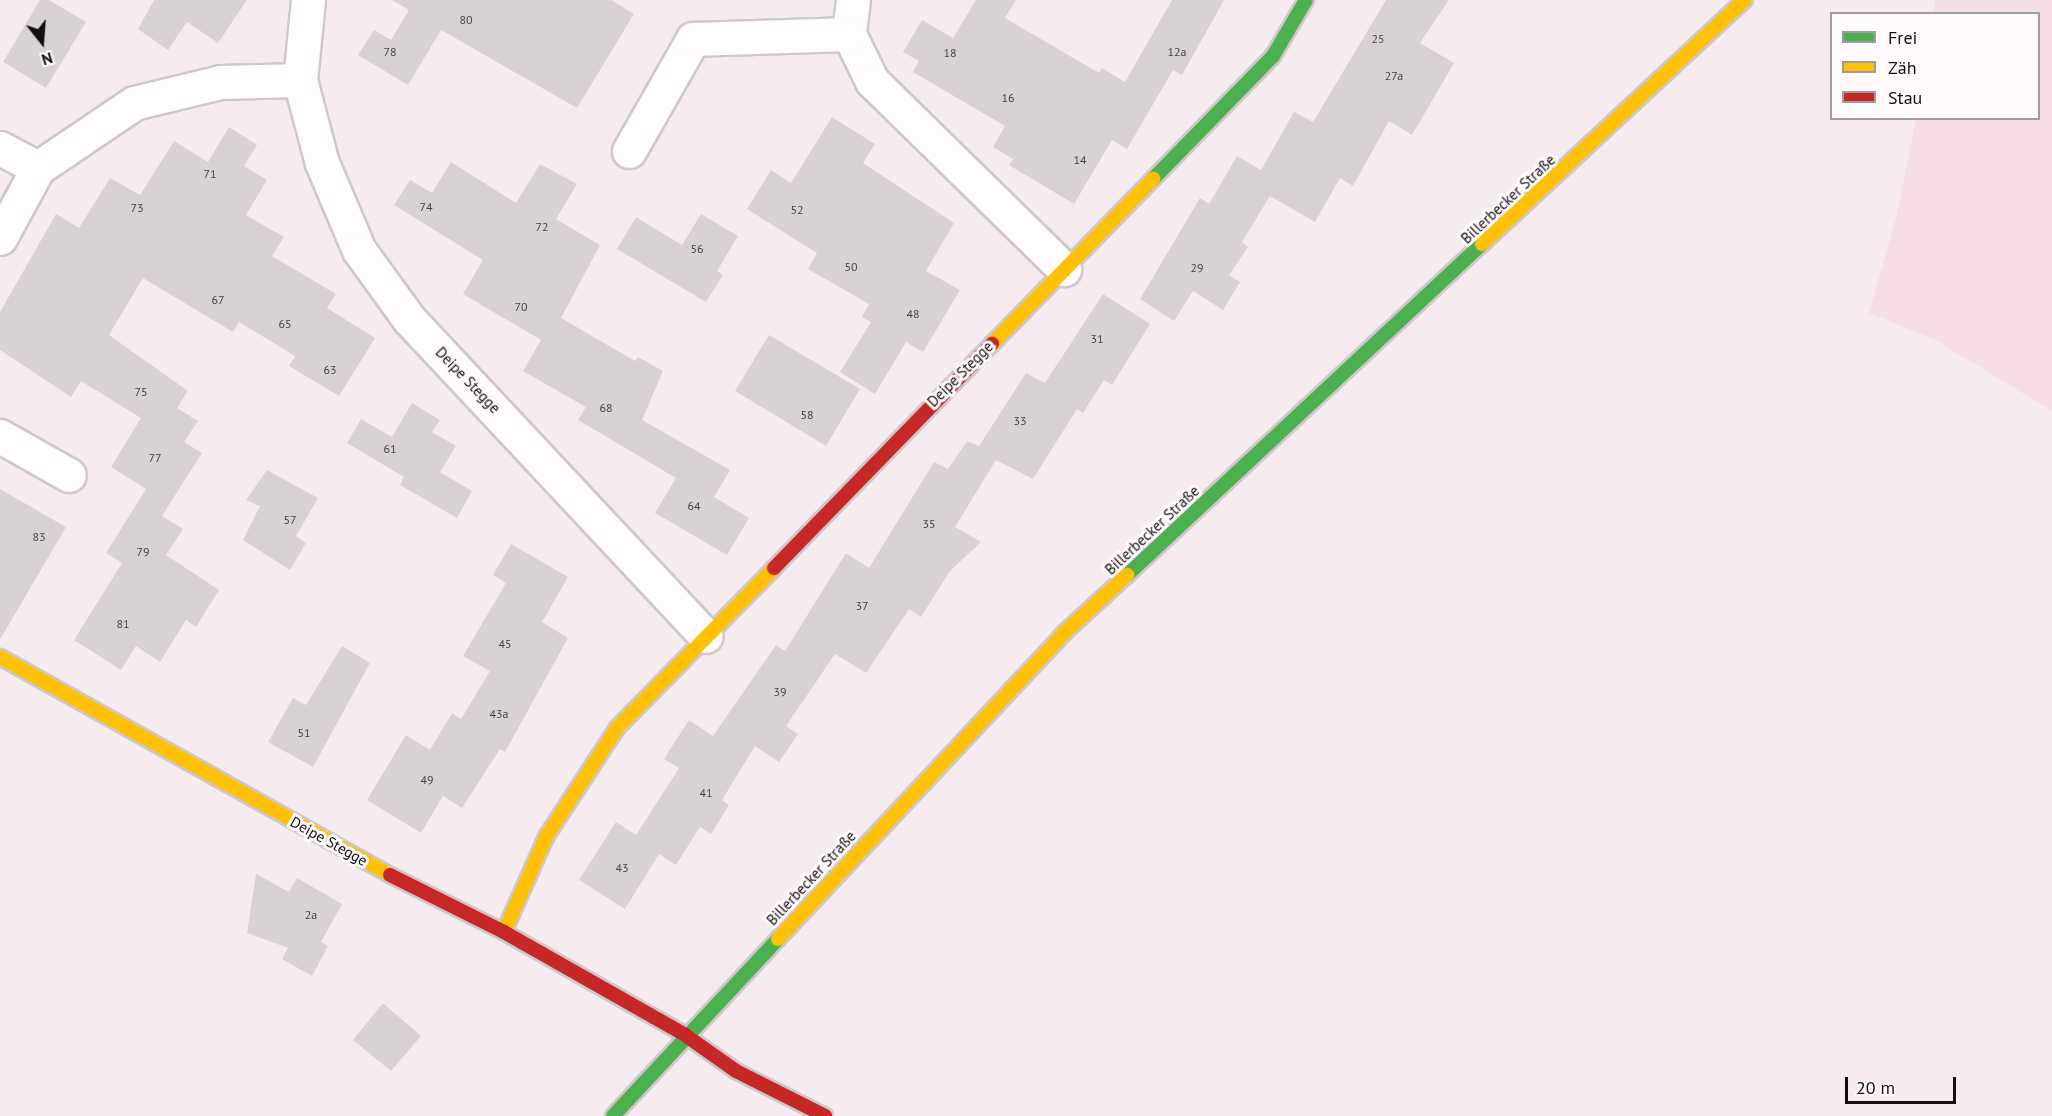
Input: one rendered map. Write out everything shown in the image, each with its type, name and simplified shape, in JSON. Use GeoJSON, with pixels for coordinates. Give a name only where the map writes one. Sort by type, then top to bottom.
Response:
{"type":"FeatureCollection","features":[{"type":"Feature","properties":{"kind":"street","name":"Deipe Stegge"},"geometry":{"type":"LineString","coordinates":[[308,0],[300,80],[322,163],[359,250],[403,310],[706,636]]}},
{"type":"Feature","properties":{"kind":"street"},"geometry":{"type":"LineString","coordinates":[[853,0],[849,34],[872,81],[901,114],[1064,269]]}},
{"type":"Feature","properties":{"kind":"street","name":"Deipe Stegge"},"geometry":{"type":"LineString","coordinates":[[504,932],[546,837],[617,728],[1272,56],[1306,0]]}},
{"type":"Feature","properties":{"kind":"street","name":"Billerbecker Straße"},"geometry":{"type":"LineString","coordinates":[[613,1116],[685,1035],[1064,633],[1745,0]]}},
{"type":"Feature","properties":{"kind":"street"},"geometry":{"type":"LineString","coordinates":[[629,151],[693,39],[849,34]]}},
{"type":"Feature","properties":{"kind":"street"},"geometry":{"type":"LineString","coordinates":[[0,238],[38,168],[134,103],[221,82],[300,80]]}},
{"type":"Feature","properties":{"kind":"street"},"geometry":{"type":"LineString","coordinates":[[0,148],[38,168]]}},
{"type":"Feature","properties":{"kind":"street"},"geometry":{"type":"LineString","coordinates":[[0,436],[69,475]]}},
{"type":"Feature","properties":{"kind":"street","name":"Deipe Stegge"},"geometry":{"type":"LineString","coordinates":[[0,657],[409,886],[504,932],[685,1035],[736,1071],[825,1116]]}},
{"type":"Feature","properties":{"kind":"shaded area"},"geometry":{"type":"Polygon","coordinates":[[[1935,0],[2052,0],[2052,411],[1933,339],[1869,313],[1896,218],[1916,120],[2040,120],[2040,12],[1933,12],[1935,0]]]}},
{"type":"Feature","properties":{"kind":"building"},"geometry":{"type":"Polygon","coordinates":[[[40,0],[49,0],[86,22],[46,88],[3,62],[40,0]]]}},
{"type":"Feature","properties":{"kind":"building"},"geometry":{"type":"Polygon","coordinates":[[[154,0],[247,0],[218,43],[187,22],[168,50],[138,29],[154,0]]]}},
{"type":"Feature","properties":{"kind":"building"},"geometry":{"type":"Polygon","coordinates":[[[392,0],[611,0],[634,14],[577,108],[441,30],[408,85],[358,55],[374,30],[391,40],[409,10],[392,0]]]}},
{"type":"Feature","properties":{"kind":"building"},"geometry":{"type":"Polygon","coordinates":[[[976,0],[1016,0],[1005,18],[1099,73],[1102,68],[1125,82],[1172,0],[1224,0],[1182,75],[1173,70],[1127,149],[1112,140],[1074,204],[1009,165],[1013,159],[993,147],[1005,126],[913,72],[919,61],[903,52],[922,20],[953,38],[976,0]]]}},
{"type":"Feature","properties":{"kind":"building"},"geometry":{"type":"Polygon","coordinates":[[[1386,0],[1449,0],[1420,43],[1454,63],[1412,135],[1389,121],[1353,186],[1340,178],[1315,222],[1270,196],[1242,242],[1248,247],[1229,275],[1240,282],[1223,310],[1193,291],[1174,321],[1140,299],[1200,198],[1209,204],[1237,156],[1261,170],[1294,112],[1313,122],[1386,0]]]}},
{"type":"Feature","properties":{"kind":"building"},"geometry":{"type":"Polygon","coordinates":[[[832,117],[875,144],[863,163],[954,223],[926,271],[960,290],[923,352],[906,342],[875,394],[840,372],[871,322],[862,317],[869,304],[808,269],[817,253],[747,209],[771,170],[791,183],[832,117]]]}},
{"type":"Feature","properties":{"kind":"building"},"geometry":{"type":"Polygon","coordinates":[[[229,127],[257,145],[244,166],[267,180],[246,215],[284,237],[272,256],[336,294],[327,308],[375,338],[339,396],[289,366],[295,356],[239,322],[233,332],[143,278],[109,335],[188,391],[177,408],[198,421],[184,442],[202,453],[162,516],[183,529],[166,555],[219,590],[196,627],[186,620],[160,662],[136,646],[121,670],[74,640],[122,563],[106,553],[146,489],[111,467],[141,418],[81,381],[71,397],[0,350],[0,312],[56,214],[79,228],[110,178],[140,195],[174,141],[208,162],[229,127]]]}},
{"type":"Feature","properties":{"kind":"building"},"geometry":{"type":"Polygon","coordinates":[[[451,162],[516,203],[540,164],[577,184],[556,219],[600,245],[561,318],[635,361],[638,357],[663,371],[642,420],[730,470],[714,497],[749,518],[727,555],[655,513],[676,478],[578,420],[586,407],[523,371],[541,340],[463,294],[483,260],[394,205],[410,180],[432,193],[451,162]]]}},
{"type":"Feature","properties":{"kind":"building"},"geometry":{"type":"Polygon","coordinates":[[[701,214],[738,236],[717,271],[723,275],[706,302],[617,249],[636,217],[682,245],[701,214]]]}},
{"type":"Feature","properties":{"kind":"building"},"geometry":{"type":"Polygon","coordinates":[[[1103,294],[1150,324],[1112,385],[1104,380],[1083,413],[1077,409],[1033,479],[996,460],[955,527],[981,542],[950,571],[921,617],[909,609],[866,673],[835,654],[786,726],[798,734],[779,762],[755,746],[722,800],[729,805],[711,834],[700,827],[676,865],[659,854],[625,909],[579,880],[616,822],[636,835],[679,768],[664,759],[689,720],[713,736],[776,645],[785,651],[846,553],[869,568],[934,462],[948,469],[967,441],[979,446],[1026,373],[1045,383],[1103,294]]]}},
{"type":"Feature","properties":{"kind":"building"},"geometry":{"type":"Polygon","coordinates":[[[769,335],[860,389],[826,446],[735,391],[769,335]]]}},
{"type":"Feature","properties":{"kind":"building"},"geometry":{"type":"Polygon","coordinates":[[[412,403],[440,420],[432,432],[456,446],[440,472],[472,491],[457,518],[400,485],[404,477],[347,443],[361,419],[392,437],[412,403]]]}},
{"type":"Feature","properties":{"kind":"building"},"geometry":{"type":"Polygon","coordinates":[[[267,470],[318,498],[296,536],[306,543],[290,570],[243,540],[260,506],[246,500],[267,470]]]}},
{"type":"Feature","properties":{"kind":"building"},"geometry":{"type":"Polygon","coordinates":[[[0,489],[66,527],[1,638],[0,638],[0,489]]]}},
{"type":"Feature","properties":{"kind":"building"},"geometry":{"type":"Polygon","coordinates":[[[511,544],[568,577],[542,622],[568,638],[505,752],[500,749],[462,808],[443,796],[421,833],[367,800],[406,735],[430,750],[452,713],[461,719],[490,671],[463,656],[506,583],[493,575],[511,544]]]}},
{"type":"Feature","properties":{"kind":"building"},"geometry":{"type":"Polygon","coordinates":[[[342,646],[370,663],[313,767],[268,742],[293,698],[306,705],[342,646]]]}},
{"type":"Feature","properties":{"kind":"building"},"geometry":{"type":"Polygon","coordinates":[[[256,874],[289,892],[297,878],[342,904],[321,942],[328,946],[312,976],[282,959],[288,948],[247,933],[256,874]]]}},
{"type":"Feature","properties":{"kind":"building"},"geometry":{"type":"Polygon","coordinates":[[[383,1003],[421,1036],[391,1071],[353,1040],[383,1003]]]}},
{"type":"Feature","properties":{"kind":"traffic: fast"},"geometry":{"type":"LineString","coordinates":[[1153,179],[1273,56],[1306,0]]}},
{"type":"Feature","properties":{"kind":"traffic: fast"},"geometry":{"type":"LineString","coordinates":[[1127,575],[1482,244]]}},
{"type":"Feature","properties":{"kind":"traffic: fast"},"geometry":{"type":"LineString","coordinates":[[613,1116],[778,939]]}},
{"type":"Feature","properties":{"kind":"traffic: slow"},"geometry":{"type":"LineString","coordinates":[[1482,244],[1745,0]]}},
{"type":"Feature","properties":{"kind":"traffic: slow"},"geometry":{"type":"LineString","coordinates":[[992,344],[1153,179]]}},
{"type":"Feature","properties":{"kind":"traffic: slow"},"geometry":{"type":"LineString","coordinates":[[504,932],[546,837],[617,728],[774,568]]}},
{"type":"Feature","properties":{"kind":"traffic: slow"},"geometry":{"type":"LineString","coordinates":[[778,939],[1064,633],[1127,575]]}},
{"type":"Feature","properties":{"kind":"traffic: slow"},"geometry":{"type":"LineString","coordinates":[[0,657],[390,875]]}},
{"type":"Feature","properties":{"kind":"traffic: jam"},"geometry":{"type":"LineString","coordinates":[[774,568],[992,344]]}},
{"type":"Feature","properties":{"kind":"traffic: jam"},"geometry":{"type":"LineString","coordinates":[[390,875],[504,932],[685,1035],[736,1071],[825,1116]]}}]}
